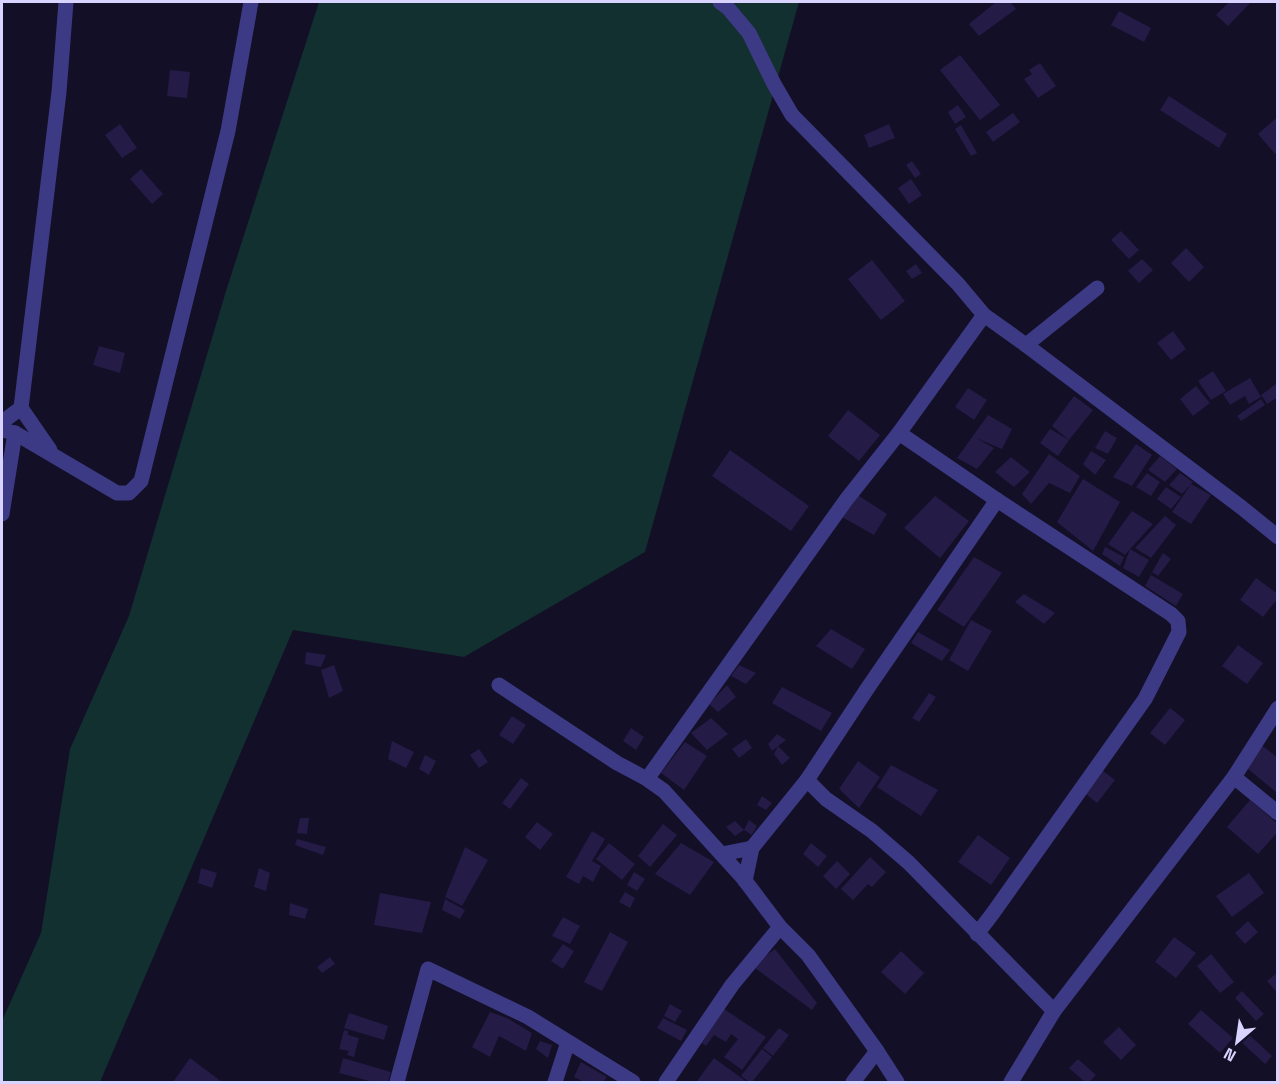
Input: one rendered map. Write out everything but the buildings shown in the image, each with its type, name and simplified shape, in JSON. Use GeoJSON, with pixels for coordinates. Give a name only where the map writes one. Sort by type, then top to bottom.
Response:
{"type":"FeatureCollection","features":[{"type":"Feature","properties":{"kind":"street"},"geometry":{"type":"LineString","coordinates":[[52,453],[21,408],[59,92],[66,2]]}},
{"type":"Feature","properties":{"kind":"street"},"geometry":{"type":"LineString","coordinates":[[2,514],[8,431],[52,453],[117,493],[129,494],[141,482],[228,131],[251,2]]}},
{"type":"Feature","properties":{"kind":"street"},"geometry":{"type":"LineString","coordinates":[[720,2],[749,33],[792,115],[958,284],[984,315],[1278,537]]}},
{"type":"Feature","properties":{"kind":"street"},"geometry":{"type":"LineString","coordinates":[[1026,345],[1097,288]]}},
{"type":"Feature","properties":{"kind":"street"},"geometry":{"type":"LineString","coordinates":[[646,779],[846,500],[899,433],[984,315]]}},
{"type":"Feature","properties":{"kind":"street"},"geometry":{"type":"LineString","coordinates":[[2,422],[21,408]]}},
{"type":"Feature","properties":{"kind":"street"},"geometry":{"type":"LineString","coordinates":[[899,433],[1171,614],[1178,621],[1179,632],[1145,699],[977,934]]}},
{"type":"Feature","properties":{"kind":"street"},"geometry":{"type":"LineString","coordinates":[[745,881],[753,848],[807,780],[997,500]]}},
{"type":"Feature","properties":{"kind":"street"},"geometry":{"type":"LineString","coordinates":[[499,685],[664,791],[722,854],[780,927],[808,955],[877,1051],[897,1083]]}},
{"type":"Feature","properties":{"kind":"street"},"geometry":{"type":"LineString","coordinates":[[1012,1082],[1054,1011],[1234,777],[1278,708]]}},
{"type":"Feature","properties":{"kind":"street"},"geometry":{"type":"LineString","coordinates":[[1234,777],[1278,813]]}},
{"type":"Feature","properties":{"kind":"street"},"geometry":{"type":"LineString","coordinates":[[807,780],[826,799],[872,831],[909,862],[1054,1011]]}},
{"type":"Feature","properties":{"kind":"street"},"geometry":{"type":"LineString","coordinates":[[722,854],[753,848]]}},
{"type":"Feature","properties":{"kind":"street"},"geometry":{"type":"LineString","coordinates":[[666,1083],[732,984],[780,927]]}},
{"type":"Feature","properties":{"kind":"street"},"geometry":{"type":"LineString","coordinates":[[398,1083],[428,969],[528,1017],[633,1083]]}},
{"type":"Feature","properties":{"kind":"street"},"geometry":{"type":"LineString","coordinates":[[555,1083],[568,1042]]}},
{"type":"Feature","properties":{"kind":"street"},"geometry":{"type":"LineString","coordinates":[[853,1083],[877,1051]]}},
{"type":"Feature","properties":{"kind":"green space"},"geometry":{"type":"Polygon","coordinates":[[[319,2],[799,2],[645,552],[464,657],[293,630],[100,1082],[2,1082],[2,1021],[41,933],[70,749],[129,616],[226,291],[319,2]]]}}]}
